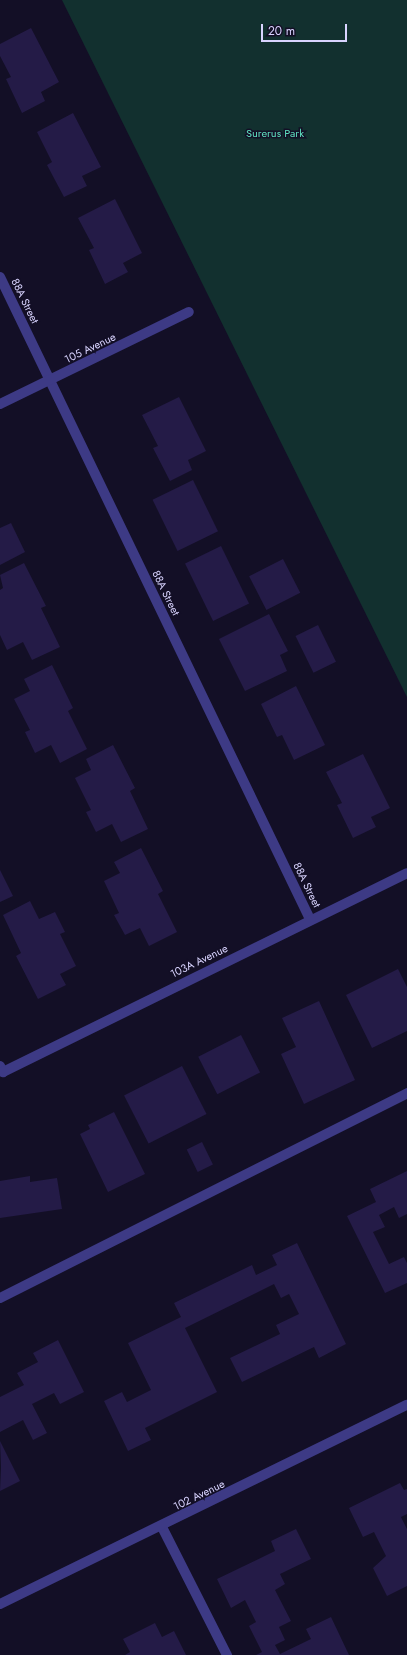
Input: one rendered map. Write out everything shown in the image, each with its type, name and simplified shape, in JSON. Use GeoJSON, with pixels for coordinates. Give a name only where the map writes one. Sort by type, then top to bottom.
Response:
{"type":"FeatureCollection","features":[{"type":"Feature","properties":{"kind":"street","name":"88A Street"},"geometry":{"type":"LineString","coordinates":[[0,277],[310,919]]}},
{"type":"Feature","properties":{"kind":"street","name":"105 Avenue"},"geometry":{"type":"LineString","coordinates":[[0,404],[189,312]]}},
{"type":"Feature","properties":{"kind":"street","name":"103A Avenue"},"geometry":{"type":"LineString","coordinates":[[1,1069],[310,919],[407,874]]}},
{"type":"Feature","properties":{"kind":"street"},"geometry":{"type":"LineString","coordinates":[[0,1298],[407,1093]]}},
{"type":"Feature","properties":{"kind":"street","name":"102 Avenue"},"geometry":{"type":"LineString","coordinates":[[0,1604],[407,1405]]}},
{"type":"Feature","properties":{"kind":"street"},"geometry":{"type":"LineString","coordinates":[[162,1526],[227,1655]]}},
{"type":"Feature","properties":{"kind":"green space","name":"Surerus Park"},"geometry":{"type":"Polygon","coordinates":[[[62,0],[407,0],[407,697],[62,0]]]}},
{"type":"Feature","properties":{"kind":"building"},"geometry":{"type":"Polygon","coordinates":[[[31,28],[59,82],[41,92],[45,101],[22,113],[6,79],[11,77],[0,56],[0,44],[31,28]]]}},
{"type":"Feature","properties":{"kind":"building"},"geometry":{"type":"Polygon","coordinates":[[[73,113],[101,167],[82,176],[87,186],[64,197],[47,165],[52,162],[37,132],[73,113]]]}},
{"type":"Feature","properties":{"kind":"building"},"geometry":{"type":"Polygon","coordinates":[[[115,199],[142,253],[123,263],[128,272],[105,284],[89,250],[94,248],[78,218],[115,199]]]}},
{"type":"Feature","properties":{"kind":"building"},"geometry":{"type":"Polygon","coordinates":[[[179,397],[206,451],[188,460],[192,470],[170,481],[153,448],[158,446],[142,415],[179,397]]]}},
{"type":"Feature","properties":{"kind":"building"},"geometry":{"type":"Polygon","coordinates":[[[193,480],[218,531],[178,551],[153,500],[193,480]]]}},
{"type":"Feature","properties":{"kind":"building"},"geometry":{"type":"Polygon","coordinates":[[[11,523],[25,552],[0,565],[0,528],[11,523]]]}},
{"type":"Feature","properties":{"kind":"building"},"geometry":{"type":"Polygon","coordinates":[[[221,546],[249,604],[213,621],[185,564],[221,546]]]}},
{"type":"Feature","properties":{"kind":"building"},"geometry":{"type":"Polygon","coordinates":[[[283,559],[300,593],[266,610],[249,576],[283,559]]]}},
{"type":"Feature","properties":{"kind":"building"},"geometry":{"type":"Polygon","coordinates":[[[24,563],[46,606],[41,608],[60,647],[32,660],[23,642],[7,650],[0,635],[0,590],[3,588],[0,575],[24,563]]]}},
{"type":"Feature","properties":{"kind":"building"},"geometry":{"type":"Polygon","coordinates":[[[269,614],[288,651],[280,655],[287,671],[245,691],[219,639],[269,614]]]}},
{"type":"Feature","properties":{"kind":"building"},"geometry":{"type":"Polygon","coordinates":[[[318,625],[336,662],[314,673],[296,636],[318,625]]]}},
{"type":"Feature","properties":{"kind":"building"},"geometry":{"type":"Polygon","coordinates":[[[52,665],[73,708],[68,711],[87,749],[60,763],[51,745],[35,753],[25,732],[30,730],[14,699],[30,691],[24,679],[52,665]]]}},
{"type":"Feature","properties":{"kind":"building"},"geometry":{"type":"Polygon","coordinates":[[[296,686],[325,745],[294,760],[282,735],[277,737],[261,704],[296,686]]]}},
{"type":"Feature","properties":{"kind":"building"},"geometry":{"type":"Polygon","coordinates":[[[113,745],[135,788],[130,791],[148,829],[121,842],[112,824],[96,832],[86,812],[91,810],[75,778],[91,770],[86,759],[113,745]]]}},
{"type":"Feature","properties":{"kind":"building"},"geometry":{"type":"Polygon","coordinates":[[[363,754],[390,808],[371,817],[376,827],[353,838],[337,805],[342,803],[326,772],[363,754]]]}},
{"type":"Feature","properties":{"kind":"building"},"geometry":{"type":"Polygon","coordinates":[[[141,848],[163,891],[158,894],[177,932],[149,946],[140,928],[125,935],[114,915],[119,913],[104,881],[120,873],[114,862],[141,848]]]}},
{"type":"Feature","properties":{"kind":"building"},"geometry":{"type":"Polygon","coordinates":[[[0,870],[13,896],[0,902],[0,870]]]}},
{"type":"Feature","properties":{"kind":"building"},"geometry":{"type":"Polygon","coordinates":[[[30,901],[39,919],[55,912],[65,932],[60,934],[76,966],[60,974],[66,985],[38,999],[16,956],[21,953],[3,915],[30,901]]]}},
{"type":"Feature","properties":{"kind":"building"},"geometry":{"type":"Polygon","coordinates":[[[398,969],[407,987],[407,1031],[372,1048],[346,995],[398,969]]]}},
{"type":"Feature","properties":{"kind":"building"},"geometry":{"type":"Polygon","coordinates":[[[319,1001],[355,1080],[304,1104],[281,1054],[296,1047],[282,1018],[319,1001]]]}},
{"type":"Feature","properties":{"kind":"building"},"geometry":{"type":"Polygon","coordinates":[[[241,1035],[260,1072],[217,1094],[198,1057],[241,1035]]]}},
{"type":"Feature","properties":{"kind":"building"},"geometry":{"type":"Polygon","coordinates":[[[182,1066],[207,1114],[149,1144],[124,1096],[182,1066]]]}},
{"type":"Feature","properties":{"kind":"building"},"geometry":{"type":"Polygon","coordinates":[[[114,1112],[145,1174],[108,1192],[80,1134],[90,1129],[88,1125],[114,1112]]]}},
{"type":"Feature","properties":{"kind":"building"},"geometry":{"type":"Polygon","coordinates":[[[202,1142],[213,1164],[198,1172],[187,1149],[202,1142]]]}},
{"type":"Feature","properties":{"kind":"building"},"geometry":{"type":"Polygon","coordinates":[[[407,1171],[407,1214],[399,1218],[394,1207],[379,1215],[385,1227],[373,1232],[389,1264],[404,1257],[407,1263],[407,1283],[385,1293],[347,1216],[376,1202],[370,1189],[407,1171]]]}},
{"type":"Feature","properties":{"kind":"building"},"geometry":{"type":"Polygon","coordinates":[[[30,1176],[30,1182],[57,1178],[62,1209],[0,1218],[0,1181],[30,1176]]]}},
{"type":"Feature","properties":{"kind":"building"},"geometry":{"type":"Polygon","coordinates":[[[297,1243],[346,1344],[319,1358],[314,1347],[242,1382],[230,1358],[280,1334],[276,1325],[299,1314],[289,1294],[281,1298],[274,1284],[185,1328],[217,1392],[145,1428],[151,1440],[128,1451],[104,1401],[122,1392],[127,1402],[151,1390],[128,1343],[181,1317],[174,1303],[252,1265],[256,1275],[277,1265],[272,1255],[297,1243]]]}},
{"type":"Feature","properties":{"kind":"building"},"geometry":{"type":"Polygon","coordinates":[[[58,1340],[84,1392],[60,1404],[54,1393],[32,1404],[47,1433],[33,1440],[23,1420],[0,1432],[0,1397],[24,1385],[17,1373],[38,1362],[33,1353],[58,1340]]]}},
{"type":"Feature","properties":{"kind":"building"},"geometry":{"type":"Polygon","coordinates":[[[0,1441],[20,1481],[0,1491],[1,1467],[0,1441]]]}},
{"type":"Feature","properties":{"kind":"building"},"geometry":{"type":"Polygon","coordinates":[[[400,1483],[404,1490],[407,1489],[407,1514],[401,1517],[407,1529],[407,1586],[387,1596],[373,1568],[386,1556],[374,1532],[363,1537],[349,1508],[400,1483]]]}},
{"type":"Feature","properties":{"kind":"building"},"geometry":{"type":"Polygon","coordinates":[[[296,1529],[311,1559],[280,1574],[285,1584],[275,1590],[291,1621],[279,1627],[285,1640],[275,1645],[280,1654],[311,1639],[306,1629],[331,1617],[349,1655],[256,1655],[262,1652],[249,1626],[256,1622],[245,1600],[231,1608],[217,1579],[275,1551],[271,1541],[296,1529]]]}},
{"type":"Feature","properties":{"kind":"building"},"geometry":{"type":"Polygon","coordinates":[[[155,1623],[162,1637],[174,1631],[186,1655],[125,1655],[130,1652],[123,1639],[155,1623]]]}}]}
